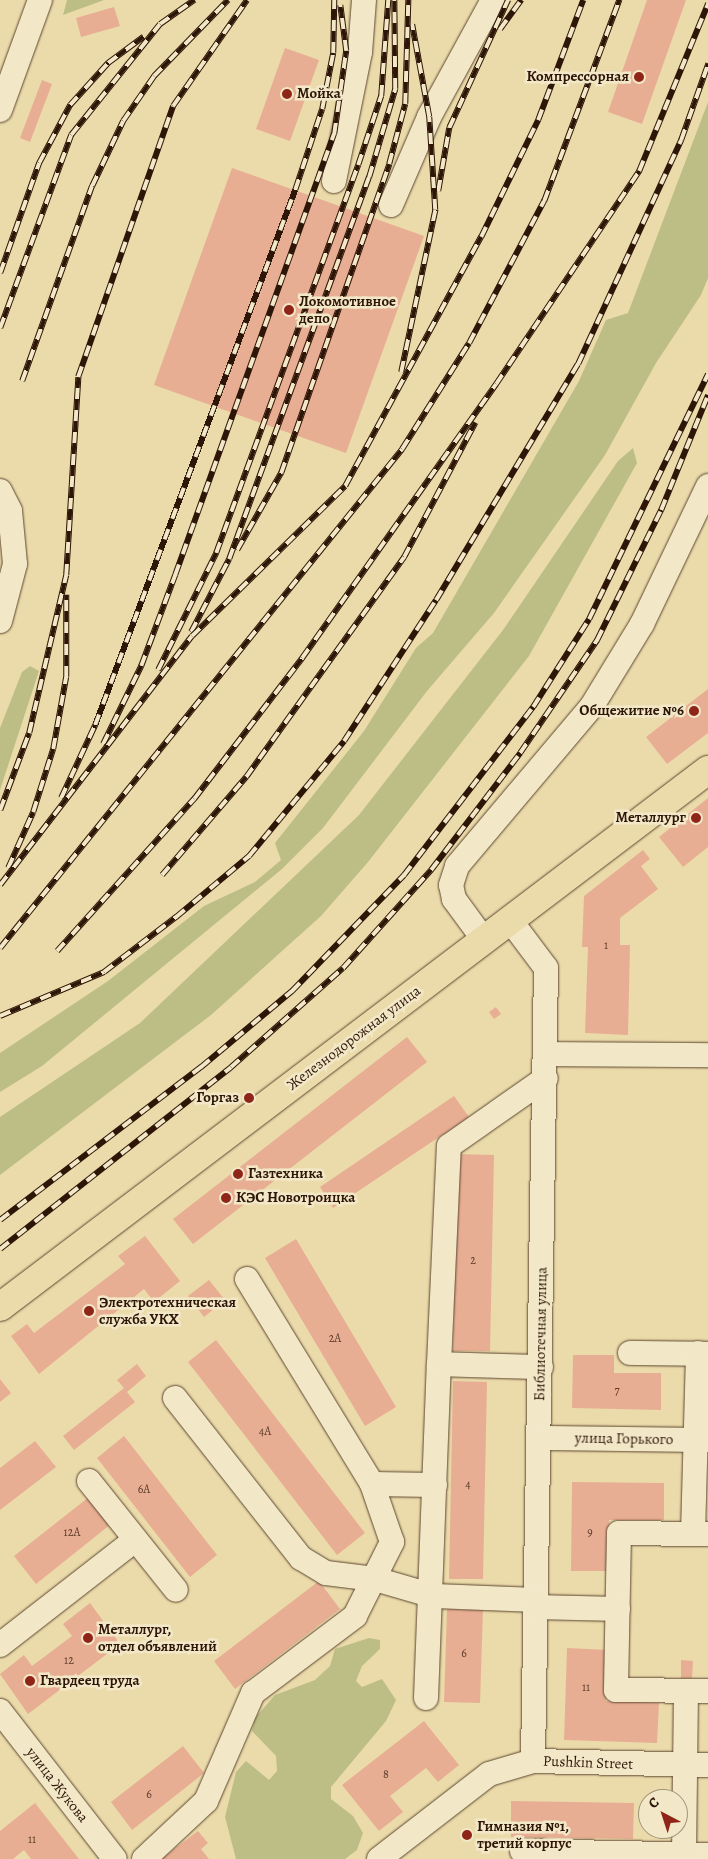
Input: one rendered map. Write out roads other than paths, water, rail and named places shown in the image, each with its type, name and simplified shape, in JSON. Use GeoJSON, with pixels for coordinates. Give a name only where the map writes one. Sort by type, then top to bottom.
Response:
{"type":"FeatureCollection","features":[{"type":"Feature","properties":{"kind":"main road","name":"Железнодорожная улица"},"geometry":{"type":"LineString","coordinates":[[0,1307],[708,770]]}},
{"type":"Feature","properties":{"kind":"street"},"geometry":{"type":"LineString","coordinates":[[0,110],[40,0]]}},
{"type":"Feature","properties":{"kind":"street"},"geometry":{"type":"LineString","coordinates":[[334,181],[360,52],[364,0]]}},
{"type":"Feature","properties":{"kind":"street"},"geometry":{"type":"LineString","coordinates":[[390,206],[429,117],[493,0]]}},
{"type":"Feature","properties":{"kind":"street"},"geometry":{"type":"LineString","coordinates":[[484,940],[454,899],[451,885],[457,866],[520,796],[592,706],[642,624],[708,486]]}},
{"type":"Feature","properties":{"kind":"street"},"geometry":{"type":"LineString","coordinates":[[0,491],[10,511],[15,564],[0,621]]}},
{"type":"Feature","properties":{"kind":"street","name":"Библиотечная улица"},"geometry":{"type":"LineString","coordinates":[[510,920],[546,968],[547,1054],[533,1761]]}},
{"type":"Feature","properties":{"kind":"street"},"geometry":{"type":"LineString","coordinates":[[547,1054],[708,1055]]}},
{"type":"Feature","properties":{"kind":"street"},"geometry":{"type":"LineString","coordinates":[[426,1698],[434,1596],[439,1364],[449,1146],[546,1078]]}},
{"type":"Feature","properties":{"kind":"street"},"geometry":{"type":"LineString","coordinates":[[144,1859],[206,1801],[253,1693],[355,1616],[392,1542],[372,1484],[247,1279]]}},
{"type":"Feature","properties":{"kind":"street"},"geometry":{"type":"LineString","coordinates":[[630,1353],[703,1354],[700,1534],[619,1533],[616,1690],[697,1691],[684,1765],[684,1854]]}},
{"type":"Feature","properties":{"kind":"street"},"geometry":{"type":"LineString","coordinates":[[439,1364],[541,1366]]}},
{"type":"Feature","properties":{"kind":"street"},"geometry":{"type":"LineString","coordinates":[[175,1398],[301,1558],[326,1573],[375,1579],[434,1596],[618,1609]]}},
{"type":"Feature","properties":{"kind":"street","name":"улица Горького"},"geometry":{"type":"LineString","coordinates":[[540,1438],[702,1440]]}},
{"type":"Feature","properties":{"kind":"street"},"geometry":{"type":"LineString","coordinates":[[89,1481],[176,1590]]}},
{"type":"Feature","properties":{"kind":"street"},"geometry":{"type":"LineString","coordinates":[[372,1484],[435,1485]]}},
{"type":"Feature","properties":{"kind":"street"},"geometry":{"type":"LineString","coordinates":[[0,1645],[136,1540]]}},
{"type":"Feature","properties":{"kind":"street","name":"улица Жукова"},"geometry":{"type":"LineString","coordinates":[[0,1711],[115,1859]]}},
{"type":"Feature","properties":{"kind":"street","name":"Pushkin Street"},"geometry":{"type":"LineString","coordinates":[[379,1859],[488,1774],[533,1761],[708,1765]]}},
{"type":"Feature","properties":{"kind":"street"},"geometry":{"type":"LineString","coordinates":[[522,1851],[708,1855]]}},
{"type":"Feature","properties":{"kind":"railway"},"geometry":{"type":"LineString","coordinates":[[0,328],[71,135],[160,24],[194,0]]}},
{"type":"Feature","properties":{"kind":"railway"},"geometry":{"type":"LineString","coordinates":[[22,381],[92,186],[123,121],[154,76],[228,0]]}},
{"type":"Feature","properties":{"kind":"railway"},"geometry":{"type":"LineString","coordinates":[[0,810],[29,733],[66,575],[78,377],[173,106],[247,0]]}},
{"type":"Feature","properties":{"kind":"railway"},"geometry":{"type":"LineString","coordinates":[[61,798],[95,725],[295,190],[322,109],[333,53],[334,0]]}},
{"type":"Feature","properties":{"kind":"railway"},"geometry":{"type":"LineString","coordinates":[[158,670],[216,553],[358,165],[381,96],[388,0]]}},
{"type":"Feature","properties":{"kind":"railway"},"geometry":{"type":"LineString","coordinates":[[191,632],[229,559],[369,177],[395,89],[394,0]]}},
{"type":"Feature","properties":{"kind":"railway"},"geometry":{"type":"LineString","coordinates":[[237,550],[281,473],[389,164],[405,104],[408,0]]}},
{"type":"Feature","properties":{"kind":"railway"},"geometry":{"type":"LineString","coordinates":[[438,191],[449,128],[508,0]]}},
{"type":"Feature","properties":{"kind":"railway"},"geometry":{"type":"LineString","coordinates":[[500,29],[521,0]]}},
{"type":"Feature","properties":{"kind":"railway"},"geometry":{"type":"LineString","coordinates":[[0,885],[192,636],[345,486],[481,237],[538,120],[583,0]]}},
{"type":"Feature","properties":{"kind":"railway"},"geometry":{"type":"LineString","coordinates":[[0,948],[402,449],[469,343],[544,201],[619,0]]}},
{"type":"Feature","properties":{"kind":"railway"},"geometry":{"type":"LineString","coordinates":[[57,951],[194,799],[302,658],[496,384],[639,171],[708,4]]}},
{"type":"Feature","properties":{"kind":"railway"},"geometry":{"type":"LineString","coordinates":[[103,744],[141,666],[334,134],[346,51],[340,5]]}},
{"type":"Feature","properties":{"kind":"railway"},"geometry":{"type":"LineString","coordinates":[[401,372],[435,210],[429,117],[412,25]]}},
{"type":"Feature","properties":{"kind":"railway"},"geometry":{"type":"LineString","coordinates":[[0,273],[39,163],[70,105],[108,63],[143,37]]}},
{"type":"Feature","properties":{"kind":"railway"},"geometry":{"type":"LineString","coordinates":[[0,1016],[104,972],[176,917],[249,856],[344,741],[436,600],[578,364],[681,140],[708,64]]}},
{"type":"Feature","properties":{"kind":"railway"},"geometry":{"type":"LineString","coordinates":[[0,1220],[201,1067],[292,991],[404,875],[533,707],[589,619],[708,374]]}},
{"type":"Feature","properties":{"kind":"railway"},"geometry":{"type":"LineString","coordinates":[[0,1249],[231,1067],[343,968],[431,870],[520,753],[597,640],[661,510],[708,395]]}},
{"type":"Feature","properties":{"kind":"railway"},"geometry":{"type":"LineString","coordinates":[[162,875],[246,777],[404,557],[475,423]]}},
{"type":"Feature","properties":{"kind":"railway"},"geometry":{"type":"LineString","coordinates":[[8,868],[33,812],[53,749],[66,677],[66,595]]}},
{"type":"Feature","properties":{"kind":"place","name":"Компрессорная"},"geometry":{"type":"Point","coordinates":[639,77]}},
{"type":"Feature","properties":{"kind":"place","name":"Мойка"},"geometry":{"type":"Point","coordinates":[287,94]}},
{"type":"Feature","properties":{"kind":"place","name":"Локомотивное депо"},"geometry":{"type":"Point","coordinates":[289,310]}},
{"type":"Feature","properties":{"kind":"place","name":"Общежитие №6"},"geometry":{"type":"Point","coordinates":[694,711]}},
{"type":"Feature","properties":{"kind":"place","name":"Металлург"},"geometry":{"type":"Point","coordinates":[696,818]}},
{"type":"Feature","properties":{"kind":"place","name":"Горгаз"},"geometry":{"type":"Point","coordinates":[249,1098]}},
{"type":"Feature","properties":{"kind":"place","name":"Газтехника"},"geometry":{"type":"Point","coordinates":[238,1174]}},
{"type":"Feature","properties":{"kind":"place","name":"КЭС Новотроицка"},"geometry":{"type":"Point","coordinates":[226,1198]}},
{"type":"Feature","properties":{"kind":"place","name":"Электротехническая служба УКХ"},"geometry":{"type":"Point","coordinates":[89,1311]}},
{"type":"Feature","properties":{"kind":"place","name":"Металлург, отдел объявлений"},"geometry":{"type":"Point","coordinates":[88,1638]}},
{"type":"Feature","properties":{"kind":"place","name":"Гвардеец труда"},"geometry":{"type":"Point","coordinates":[30,1681]}},
{"type":"Feature","properties":{"kind":"place","name":"Гимназия №1, третий корпус"},"geometry":{"type":"Point","coordinates":[467,1835]}}]}
